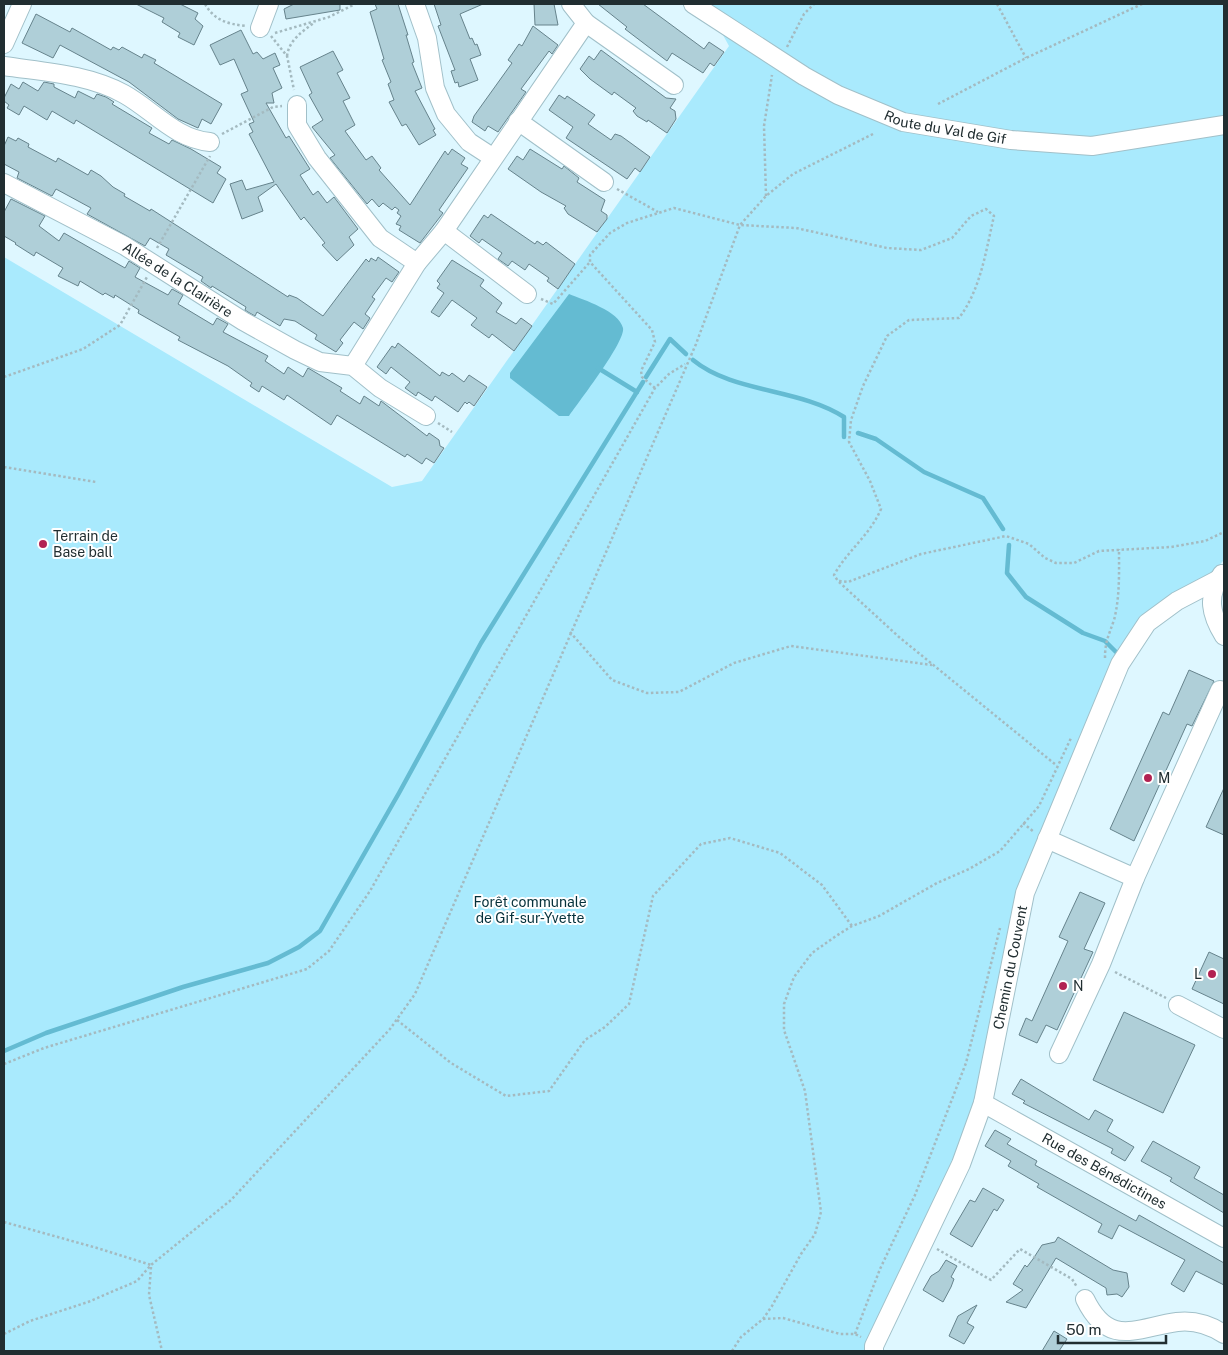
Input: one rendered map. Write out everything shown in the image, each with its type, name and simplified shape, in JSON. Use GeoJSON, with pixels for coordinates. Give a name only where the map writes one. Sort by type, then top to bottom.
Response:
{"type":"FeatureCollection","features":[{"type":"Feature","properties":{"kind":"street"},"geometry":{"type":"LineString","coordinates":[[4,44],[22,4]]}},
{"type":"Feature","properties":{"kind":"street"},"geometry":{"type":"LineString","coordinates":[[260,28],[269,4]]}},
{"type":"Feature","properties":{"kind":"street"},"geometry":{"type":"LineString","coordinates":[[414,4],[427,38],[435,88],[446,114],[469,142],[492,157]]}},
{"type":"Feature","properties":{"kind":"street"},"geometry":{"type":"LineString","coordinates":[[571,4],[586,23],[674,84]]}},
{"type":"Feature","properties":{"kind":"street","name":"Route du Val de Gif"},"geometry":{"type":"LineString","coordinates":[[693,4],[804,76],[838,95],[903,122],[1011,140],[1092,146],[1224,125]]}},
{"type":"Feature","properties":{"kind":"street"},"geometry":{"type":"LineString","coordinates":[[426,416],[380,388],[353,366],[417,263],[444,231],[492,157],[586,23]]}},
{"type":"Feature","properties":{"kind":"street"},"geometry":{"type":"LineString","coordinates":[[4,66],[77,76],[124,94],[195,141],[210,142]]}},
{"type":"Feature","properties":{"kind":"street"},"geometry":{"type":"LineString","coordinates":[[297,105],[297,124],[317,158],[380,238],[417,263]]}},
{"type":"Feature","properties":{"kind":"street"},"geometry":{"type":"LineString","coordinates":[[518,121],[604,182]]}},
{"type":"Feature","properties":{"kind":"street","name":"Allée de la Clairière"},"geometry":{"type":"LineString","coordinates":[[4,183],[125,246],[243,321],[295,350],[320,362],[353,366]]}},
{"type":"Feature","properties":{"kind":"street"},"geometry":{"type":"LineString","coordinates":[[444,231],[527,294]]}},
{"type":"Feature","properties":{"kind":"street"},"geometry":{"type":"LineString","coordinates":[[1222,575],[1216,609],[1224,636]]}},
{"type":"Feature","properties":{"kind":"street","name":"Chemin du Couvent"},"geometry":{"type":"LineString","coordinates":[[874,1348],[961,1164],[983,1103],[1025,893],[1120,664],[1147,622],[1183,603],[1222,575]]}},
{"type":"Feature","properties":{"kind":"street"},"geometry":{"type":"LineString","coordinates":[[1183,603],[1216,609]]}},
{"type":"Feature","properties":{"kind":"street"},"geometry":{"type":"LineString","coordinates":[[1059,1054],[1102,964],[1134,878],[1220,690]]}},
{"type":"Feature","properties":{"kind":"street"},"geometry":{"type":"LineString","coordinates":[[1047,839],[1134,878]]}},
{"type":"Feature","properties":{"kind":"street"},"geometry":{"type":"LineString","coordinates":[[1178,1005],[1224,1029]]}},
{"type":"Feature","properties":{"kind":"street","name":"Rue des Bénédictines"},"geometry":{"type":"LineString","coordinates":[[983,1103],[1224,1238]]}},
{"type":"Feature","properties":{"kind":"street"},"geometry":{"type":"LineString","coordinates":[[1085,1299],[1094,1318],[1123,1332],[1135,1332],[1178,1322],[1199,1323],[1224,1334]]}},
{"type":"Feature","properties":{"kind":"path"},"geometry":{"type":"LineString","coordinates":[[205,4],[211,14],[221,21],[260,28],[274,33],[318,20],[356,4]]}},
{"type":"Feature","properties":{"kind":"path"},"geometry":{"type":"LineString","coordinates":[[785,51],[804,14],[814,4]]}},
{"type":"Feature","properties":{"kind":"path"},"geometry":{"type":"LineString","coordinates":[[997,4],[1026,58]]}},
{"type":"Feature","properties":{"kind":"path"},"geometry":{"type":"LineString","coordinates":[[938,104],[1026,58],[1142,4]]}},
{"type":"Feature","properties":{"kind":"path"},"geometry":{"type":"LineString","coordinates":[[4,377],[83,349],[120,325],[150,273],[158,246],[210,158],[210,142],[273,107],[297,105],[287,56],[288,47],[294,38],[318,20]]}},
{"type":"Feature","properties":{"kind":"path"},"geometry":{"type":"LineString","coordinates":[[260,28],[272,37],[287,56]]}},
{"type":"Feature","properties":{"kind":"path"},"geometry":{"type":"LineString","coordinates":[[766,196],[764,126],[772,74]]}},
{"type":"Feature","properties":{"kind":"path"},"geometry":{"type":"LineString","coordinates":[[4,1334],[30,1321],[88,1302],[137,1281],[151,1266],[232,1200],[397,1020],[414,994],[687,362],[740,225],[766,196],[794,174],[873,134]]}},
{"type":"Feature","properties":{"kind":"path"},"geometry":{"type":"LineString","coordinates":[[604,182],[658,212]]}},
{"type":"Feature","properties":{"kind":"path"},"geometry":{"type":"LineString","coordinates":[[527,294],[553,304],[590,262],[590,255],[610,233],[627,223],[674,208],[740,225],[796,228],[887,248],[921,250],[952,238],[971,216],[986,209],[994,216],[980,274],[968,305],[959,318],[909,320],[886,336],[862,386],[851,420],[849,442],[870,481],[881,509],[874,526],[845,556],[834,576],[932,665],[1056,765]]}},
{"type":"Feature","properties":{"kind":"path"},"geometry":{"type":"LineString","coordinates":[[590,262],[652,330],[655,342],[641,371],[642,377],[654,388]]}},
{"type":"Feature","properties":{"kind":"path"},"geometry":{"type":"LineString","coordinates":[[4,1064],[44,1048],[291,974],[307,968],[329,951],[370,891],[654,388],[669,374],[687,362]]}},
{"type":"Feature","properties":{"kind":"path"},"geometry":{"type":"LineString","coordinates":[[4,467],[96,482]]}},
{"type":"Feature","properties":{"kind":"path"},"geometry":{"type":"LineString","coordinates":[[838,581],[848,582],[921,554],[1006,536],[1029,544],[1045,558],[1056,563],[1074,563],[1099,551],[1171,547],[1204,541],[1224,532]]}},
{"type":"Feature","properties":{"kind":"path"},"geometry":{"type":"LineString","coordinates":[[1105,666],[1105,641],[1114,619],[1119,549]]}},
{"type":"Feature","properties":{"kind":"path"},"geometry":{"type":"LineString","coordinates":[[570,632],[612,680],[647,693],[679,692],[734,662],[791,646],[932,665]]}},
{"type":"Feature","properties":{"kind":"path"},"geometry":{"type":"LineString","coordinates":[[732,1351],[741,1338],[762,1319],[815,1234],[821,1212],[805,1091],[784,1030],[784,1004],[794,977],[812,953],[852,926],[879,916],[1000,851],[1039,806],[1056,765],[1072,736]]}},
{"type":"Feature","properties":{"kind":"path"},"geometry":{"type":"LineString","coordinates":[[397,1020],[451,1063],[506,1096],[549,1091],[585,1040],[605,1027],[629,1004],[653,896],[701,844],[730,838],[780,853],[822,885],[852,926]]}},
{"type":"Feature","properties":{"kind":"path"},"geometry":{"type":"LineString","coordinates":[[855,1334],[880,1269],[915,1195],[966,1063],[1001,924]]}},
{"type":"Feature","properties":{"kind":"path"},"geometry":{"type":"LineString","coordinates":[[1102,964],[1178,1005]]}},
{"type":"Feature","properties":{"kind":"path"},"geometry":{"type":"LineString","coordinates":[[4,1222],[97,1248],[151,1266]]}},
{"type":"Feature","properties":{"kind":"path"},"geometry":{"type":"LineString","coordinates":[[925,1242],[991,1280],[1020,1249],[1072,1279],[1085,1299]]}},
{"type":"Feature","properties":{"kind":"path"},"geometry":{"type":"LineString","coordinates":[[151,1266],[149,1296],[162,1351]]}},
{"type":"Feature","properties":{"kind":"path"},"geometry":{"type":"LineString","coordinates":[[762,1319],[783,1318],[840,1334],[855,1334],[874,1348]]}},
{"type":"Feature","properties":{"kind":"green space","name":"Forêt communale de Gif-sur-Yvette"},"geometry":{"type":"Polygon","coordinates":[[[706,4],[1224,4],[1224,560],[1212,573],[1141,617],[1113,663],[1055,808],[977,1101],[922,1233],[867,1351],[4,1351],[4,257],[392,487],[422,481],[729,46],[706,4]]]}},
{"type":"Feature","properties":{"kind":"shaded area"},"geometry":{"type":"Polygon","coordinates":[[[569,294],[608,311],[615,316],[623,328],[622,335],[610,358],[591,386],[569,416],[559,416],[510,378],[510,373],[569,294]]]}},
{"type":"Feature","properties":{"kind":"building"},"geometry":{"type":"Polygon","coordinates":[[[136,4],[180,4],[198,13],[195,19],[203,26],[194,45],[178,37],[180,33],[162,22],[164,18],[136,4]]]}},
{"type":"Feature","properties":{"kind":"building"},"geometry":{"type":"Polygon","coordinates":[[[294,4],[340,4],[340,10],[286,19],[284,9],[294,4]]]}},
{"type":"Feature","properties":{"kind":"building"},"geometry":{"type":"Polygon","coordinates":[[[375,4],[398,4],[408,35],[406,35],[414,62],[412,63],[422,88],[415,91],[435,129],[433,130],[436,135],[419,145],[406,124],[402,126],[389,102],[394,100],[388,84],[391,82],[382,60],[384,59],[370,12],[377,9],[375,4]]]}},
{"type":"Feature","properties":{"kind":"building"},"geometry":{"type":"Polygon","coordinates":[[[434,4],[483,4],[460,14],[470,39],[472,38],[475,45],[477,44],[481,55],[470,59],[478,80],[459,87],[458,82],[455,83],[451,71],[455,70],[438,26],[441,25],[434,4]]]}},
{"type":"Feature","properties":{"kind":"building"},"geometry":{"type":"Polygon","coordinates":[[[534,4],[554,4],[558,25],[535,25],[534,4]]]}},
{"type":"Feature","properties":{"kind":"building"},"geometry":{"type":"Polygon","coordinates":[[[598,4],[643,4],[704,49],[709,42],[724,52],[714,66],[710,63],[703,73],[672,53],[667,61],[625,29],[627,27],[598,4]]]}},
{"type":"Feature","properties":{"kind":"building"},"geometry":{"type":"Polygon","coordinates":[[[36,14],[70,32],[72,28],[111,50],[113,47],[119,50],[122,47],[142,58],[144,54],[156,60],[154,63],[222,104],[211,124],[202,119],[198,128],[178,119],[129,82],[60,45],[53,58],[22,43],[36,14]]]}},
{"type":"Feature","properties":{"kind":"building"},"geometry":{"type":"Polygon","coordinates":[[[533,26],[558,45],[552,54],[549,51],[521,89],[526,92],[498,132],[488,126],[485,131],[472,122],[474,116],[512,63],[508,60],[519,44],[522,46],[533,26]]]}},
{"type":"Feature","properties":{"kind":"building"},"geometry":{"type":"Polygon","coordinates":[[[241,30],[253,54],[257,52],[263,59],[275,53],[280,65],[273,68],[282,88],[272,93],[274,103],[266,103],[286,138],[289,136],[310,169],[300,175],[313,195],[318,191],[327,203],[334,197],[358,229],[349,237],[354,245],[337,261],[322,245],[325,243],[304,217],[301,220],[276,184],[258,197],[263,211],[242,219],[230,184],[242,180],[246,190],[274,182],[249,134],[253,132],[249,124],[254,122],[241,94],[248,91],[234,59],[220,65],[210,45],[241,30]]]}},
{"type":"Feature","properties":{"kind":"building"},"geometry":{"type":"Polygon","coordinates":[[[601,50],[666,98],[676,99],[670,108],[675,111],[676,119],[667,133],[648,120],[647,122],[637,116],[633,111],[636,108],[614,92],[612,95],[580,69],[589,56],[594,60],[601,50]]]}},
{"type":"Feature","properties":{"kind":"building"},"geometry":{"type":"Polygon","coordinates":[[[333,51],[343,70],[337,73],[350,98],[343,101],[355,125],[345,131],[366,160],[372,156],[381,168],[379,170],[410,205],[445,151],[448,155],[452,149],[465,158],[461,164],[468,168],[439,210],[443,213],[420,243],[399,230],[401,226],[396,224],[401,216],[397,213],[399,210],[395,207],[392,210],[383,203],[379,207],[372,199],[367,204],[330,158],[335,155],[312,127],[323,120],[309,95],[312,93],[300,67],[333,51]]]}},
{"type":"Feature","properties":{"kind":"building"},"geometry":{"type":"Polygon","coordinates":[[[23,82],[38,91],[44,82],[54,84],[54,87],[75,98],[78,91],[94,99],[97,94],[106,97],[114,102],[112,104],[152,128],[149,133],[169,144],[172,140],[221,167],[217,173],[226,179],[213,203],[76,120],[74,124],[52,111],[47,120],[24,106],[19,115],[7,108],[9,105],[4,101],[4,98],[11,84],[19,89],[23,82]]]}},
{"type":"Feature","properties":{"kind":"building"},"geometry":{"type":"Polygon","coordinates":[[[559,95],[565,99],[567,96],[595,115],[588,124],[611,140],[615,134],[621,136],[650,157],[640,172],[635,168],[627,179],[566,138],[573,127],[549,110],[559,95]]]}},
{"type":"Feature","properties":{"kind":"building"},"geometry":{"type":"Polygon","coordinates":[[[8,137],[16,141],[18,138],[29,144],[28,147],[56,162],[58,158],[88,175],[91,170],[125,194],[124,196],[150,211],[151,209],[288,297],[289,295],[297,298],[323,316],[366,259],[369,262],[371,258],[376,261],[378,257],[399,272],[392,282],[386,278],[372,297],[375,299],[365,314],[370,318],[363,329],[354,322],[340,340],[343,343],[336,352],[315,339],[317,335],[295,321],[284,319],[280,326],[257,312],[255,316],[248,312],[245,310],[246,307],[201,281],[203,277],[166,255],[169,249],[150,238],[145,246],[87,214],[91,208],[56,189],[52,196],[17,178],[19,172],[4,164],[4,146],[8,137]]]}},
{"type":"Feature","properties":{"kind":"building"},"geometry":{"type":"Polygon","coordinates":[[[530,149],[562,169],[564,166],[579,178],[577,182],[605,200],[601,211],[607,215],[607,219],[597,232],[568,214],[564,208],[566,206],[541,192],[508,169],[517,156],[523,160],[530,149]]]}},
{"type":"Feature","properties":{"kind":"building"},"geometry":{"type":"Polygon","coordinates":[[[11,199],[45,216],[39,226],[59,241],[64,233],[125,268],[129,261],[140,268],[135,277],[168,295],[172,289],[183,295],[178,304],[213,325],[217,318],[228,324],[223,332],[268,356],[265,361],[284,374],[288,367],[303,377],[308,368],[342,388],[340,391],[360,404],[364,396],[379,406],[381,401],[427,436],[429,433],[439,440],[440,446],[444,448],[434,463],[426,458],[422,464],[407,454],[405,457],[337,415],[331,425],[287,395],[284,400],[262,386],[259,392],[250,386],[252,383],[228,366],[178,340],[180,337],[138,313],[139,310],[115,295],[114,298],[105,293],[103,295],[80,281],[78,286],[58,276],[63,268],[36,252],[34,256],[4,236],[4,212],[11,199]]]}},
{"type":"Feature","properties":{"kind":"building"},"geometry":{"type":"Polygon","coordinates":[[[491,214],[535,244],[537,241],[543,245],[546,242],[575,264],[558,289],[547,281],[549,278],[529,264],[525,270],[512,261],[508,266],[498,259],[502,253],[482,239],[479,243],[470,236],[484,215],[488,218],[491,214]]]}},
{"type":"Feature","properties":{"kind":"building"},"geometry":{"type":"Polygon","coordinates":[[[452,260],[484,280],[480,286],[502,303],[496,312],[516,324],[521,318],[532,326],[514,351],[492,334],[489,338],[471,325],[477,318],[452,300],[439,317],[431,312],[444,293],[437,288],[440,284],[437,281],[452,260]]]}},
{"type":"Feature","properties":{"kind":"building"},"geometry":{"type":"Polygon","coordinates":[[[398,343],[440,376],[442,372],[449,376],[452,373],[464,382],[469,375],[487,387],[474,406],[469,402],[467,404],[465,402],[458,412],[435,396],[432,401],[418,392],[416,396],[405,388],[410,382],[391,367],[386,374],[377,367],[392,346],[395,348],[398,343]]]}},
{"type":"Feature","properties":{"kind":"building","name":"M"},"geometry":{"type":"Polygon","coordinates":[[[1189,670],[1214,681],[1192,726],[1187,724],[1134,841],[1110,829],[1163,712],[1169,715],[1189,670]]]}},
{"type":"Feature","properties":{"kind":"building"},"geometry":{"type":"Polygon","coordinates":[[[1224,788],[1224,835],[1206,827],[1224,788]]]}},
{"type":"Feature","properties":{"kind":"building","name":"N"},"geometry":{"type":"Polygon","coordinates":[[[1080,892],[1105,903],[1084,949],[1093,952],[1057,1030],[1046,1025],[1037,1043],[1019,1035],[1026,1018],[1032,1021],[1068,941],[1059,937],[1080,892]]]}},
{"type":"Feature","properties":{"kind":"building","name":"L"},"geometry":{"type":"Polygon","coordinates":[[[1209,952],[1224,959],[1224,1004],[1192,989],[1209,952]]]}},
{"type":"Feature","properties":{"kind":"building"},"geometry":{"type":"Polygon","coordinates":[[[1124,1012],[1195,1045],[1163,1113],[1093,1080],[1124,1012]]]}},
{"type":"Feature","properties":{"kind":"building"},"geometry":{"type":"Polygon","coordinates":[[[1021,1079],[1089,1120],[1095,1110],[1113,1120],[1107,1131],[1134,1147],[1125,1161],[1111,1153],[1113,1149],[1023,1103],[1025,1101],[1012,1094],[1021,1079]]]}},
{"type":"Feature","properties":{"kind":"building"},"geometry":{"type":"Polygon","coordinates":[[[995,1130],[1011,1139],[1007,1144],[1037,1161],[1035,1165],[1136,1221],[1139,1215],[1224,1263],[1224,1285],[1196,1271],[1184,1292],[1171,1284],[1185,1260],[1119,1225],[1112,1239],[1098,1232],[1102,1224],[1037,1187],[1039,1184],[1008,1166],[1011,1161],[985,1146],[995,1130]]]}},
{"type":"Feature","properties":{"kind":"building"},"geometry":{"type":"Polygon","coordinates":[[[1153,1141],[1200,1167],[1194,1178],[1224,1195],[1224,1213],[1170,1181],[1172,1178],[1141,1161],[1153,1141]]]}},
{"type":"Feature","properties":{"kind":"building"},"geometry":{"type":"Polygon","coordinates":[[[983,1188],[1004,1200],[997,1211],[994,1209],[972,1247],[950,1234],[970,1200],[975,1202],[983,1188]]]}},
{"type":"Feature","properties":{"kind":"building"},"geometry":{"type":"Polygon","coordinates":[[[1058,1237],[1113,1270],[1127,1273],[1129,1287],[1122,1297],[1117,1294],[1107,1295],[1106,1288],[1056,1258],[1026,1308],[1006,1302],[1023,1290],[1013,1284],[1025,1265],[1027,1267],[1042,1245],[1055,1242],[1058,1237]]]}},
{"type":"Feature","properties":{"kind":"building"},"geometry":{"type":"Polygon","coordinates":[[[946,1260],[957,1266],[951,1277],[954,1279],[951,1287],[943,1302],[923,1290],[931,1276],[939,1271],[946,1260]]]}},
{"type":"Feature","properties":{"kind":"building"},"geometry":{"type":"Polygon","coordinates":[[[977,1305],[967,1323],[974,1327],[964,1344],[949,1336],[958,1316],[977,1305]]]}},
{"type":"Feature","properties":{"kind":"building"},"geometry":{"type":"Polygon","coordinates":[[[1054,1331],[1067,1339],[1059,1351],[1042,1351],[1054,1331]]]}},
{"type":"Feature","properties":{"kind":"waterway"},"geometry":{"type":"LineString","coordinates":[[646,377],[670,339],[686,354]]}},
{"type":"Feature","properties":{"kind":"waterway"},"geometry":{"type":"LineString","coordinates":[[693,360],[709,371],[727,379],[807,400],[844,417],[844,437]]}},
{"type":"Feature","properties":{"kind":"waterway"},"geometry":{"type":"LineString","coordinates":[[598,368],[637,392]]}},
{"type":"Feature","properties":{"kind":"waterway"},"geometry":{"type":"LineString","coordinates":[[4,1051],[46,1033],[183,987],[268,963],[299,947],[320,931],[399,793],[481,643],[643,382]]}},
{"type":"Feature","properties":{"kind":"waterway"},"geometry":{"type":"LineString","coordinates":[[858,433],[876,439],[924,472],[983,498],[1003,529]]}},
{"type":"Feature","properties":{"kind":"waterway"},"geometry":{"type":"LineString","coordinates":[[1009,545],[1007,573],[1026,597],[1083,633],[1105,641],[1116,652]]}},
{"type":"Feature","properties":{"kind":"place","name":"Terrain de Base ball"},"geometry":{"type":"Point","coordinates":[43,544]}},
{"type":"Feature","properties":{"kind":"place","name":"M"},"geometry":{"type":"Point","coordinates":[1148,778]}},
{"type":"Feature","properties":{"kind":"place","name":"L"},"geometry":{"type":"Point","coordinates":[1212,974]}},
{"type":"Feature","properties":{"kind":"place","name":"N"},"geometry":{"type":"Point","coordinates":[1063,986]}}]}
